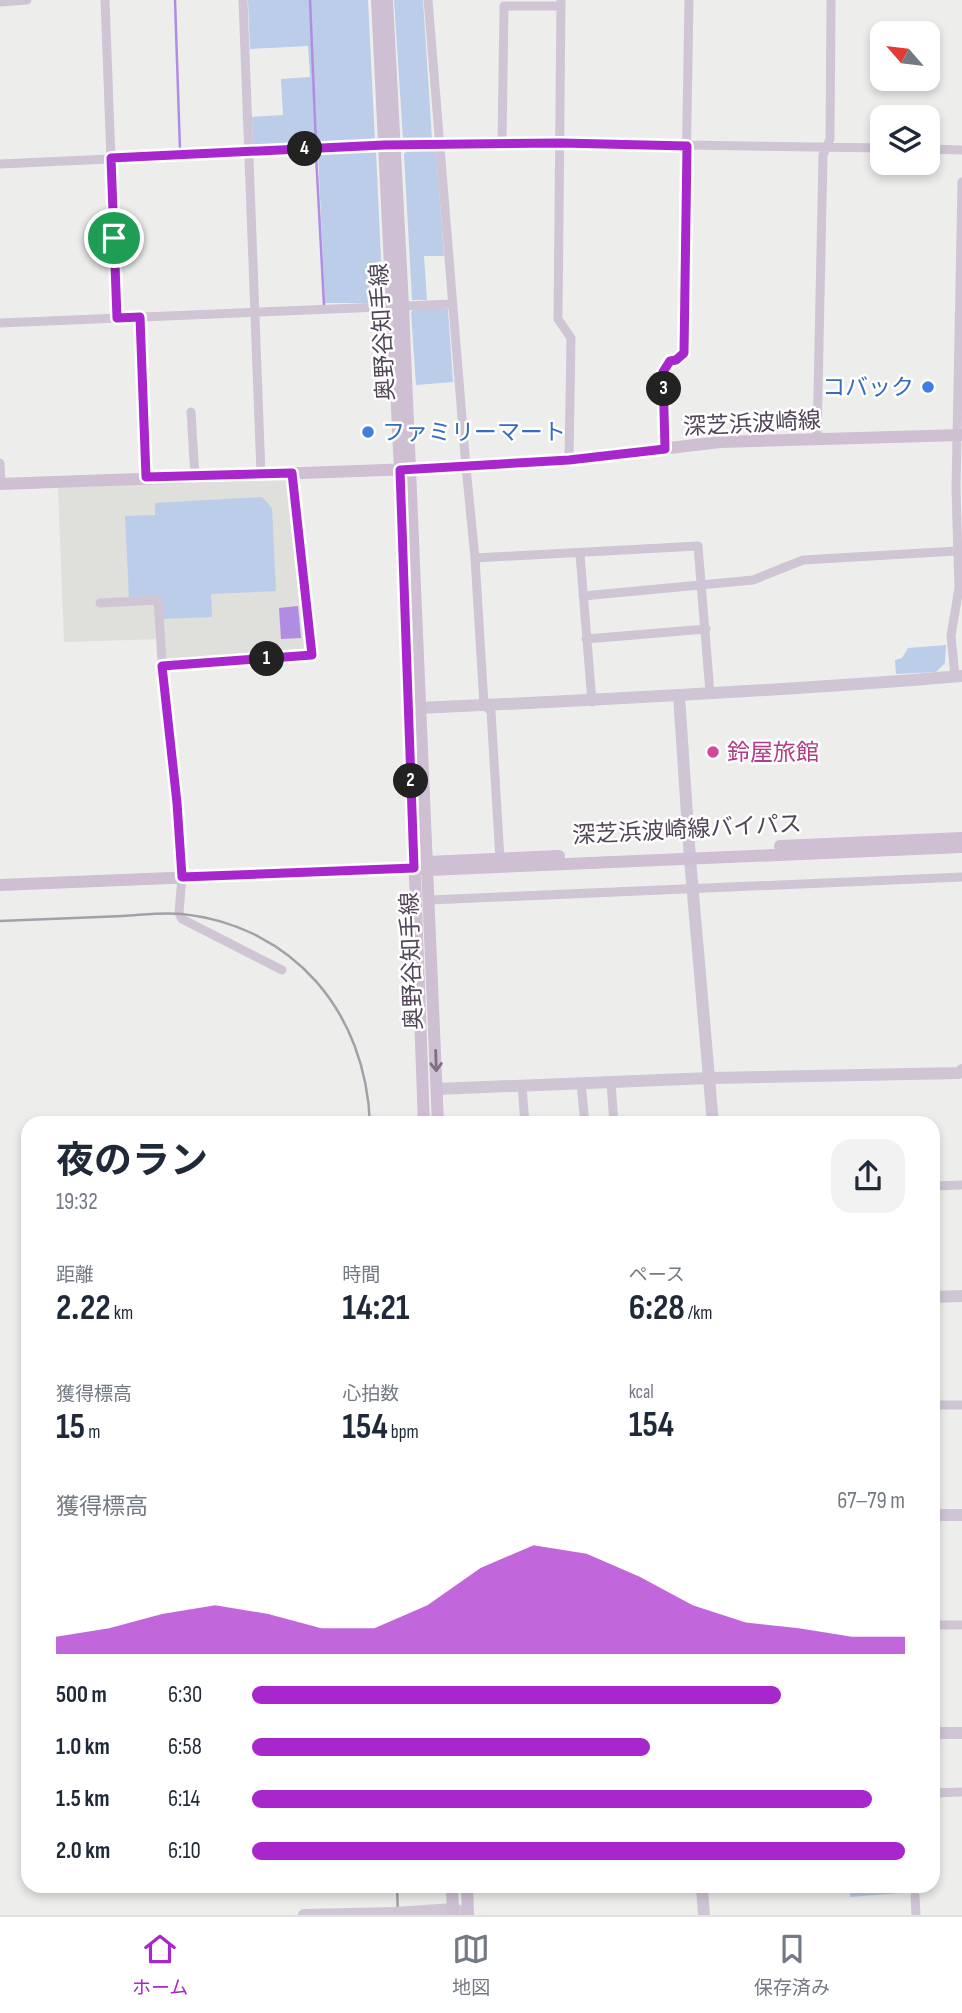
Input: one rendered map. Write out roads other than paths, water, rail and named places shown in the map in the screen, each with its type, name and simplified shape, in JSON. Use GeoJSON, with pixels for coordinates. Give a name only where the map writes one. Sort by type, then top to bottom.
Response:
{"type":"FeatureCollection","features":[{"type":"Feature","properties":{"kind":"main road","name":"奥野谷知手線"},"geometry":{"type":"LineString","coordinates":[[377,0],[398,307],[430,900],[438,1116]]}},
{"type":"Feature","properties":{"kind":"main road","name":"奥野谷知手線"},"geometry":{"type":"LineString","coordinates":[[387,0],[389,145]]}},
{"type":"Feature","properties":{"kind":"main road","name":"深芝浜波崎線"},"geometry":{"type":"LineString","coordinates":[[1,484],[466,467],[569,460],[720,442],[959,435]]}},
{"type":"Feature","properties":{"kind":"main road","name":"奥野谷知手線"},"geometry":{"type":"LineString","coordinates":[[405,469],[414,868],[424,1116]]}},
{"type":"Feature","properties":{"kind":"main road","name":"深芝浜波崎線バイパス"},"geometry":{"type":"LineString","coordinates":[[428,866],[690,855],[962,838]]}},
{"type":"Feature","properties":{"kind":"main road","name":"深芝浜波崎線バイパス"},"geometry":{"type":"LineString","coordinates":[[0,885],[414,868],[500,859],[962,847]]}},
{"type":"Feature","properties":{"kind":"main road"},"geometry":{"type":"LineString","coordinates":[[454,1893],[461,1914]]}},
{"type":"Feature","properties":{"kind":"main road"},"geometry":{"type":"LineString","coordinates":[[461,1914],[466,1893]]}},
{"type":"Feature","properties":{"kind":"street"},"geometry":{"type":"LineString","coordinates":[[0,2],[27,0]]}},
{"type":"Feature","properties":{"kind":"street"},"geometry":{"type":"LineString","coordinates":[[105,0],[117,318]]}},
{"type":"Feature","properties":{"kind":"street"},"geometry":{"type":"LineString","coordinates":[[243,0],[261,474]]}},
{"type":"Feature","properties":{"kind":"street"},"geometry":{"type":"LineString","coordinates":[[428,0],[475,558],[484,705]]}},
{"type":"Feature","properties":{"kind":"street"},"geometry":{"type":"LineString","coordinates":[[665,449],[663,372],[670,361],[676,360],[684,353],[689,0]]}},
{"type":"Feature","properties":{"kind":"street"},"geometry":{"type":"LineString","coordinates":[[817,440],[823,155],[830,139],[831,0]]}},
{"type":"Feature","properties":{"kind":"street"},"geometry":{"type":"LineString","coordinates":[[502,144],[504,5],[561,3],[558,319],[571,338],[569,460]]}},
{"type":"Feature","properties":{"kind":"street"},"geometry":{"type":"LineString","coordinates":[[0,164],[440,144],[870,148]]}},
{"type":"Feature","properties":{"kind":"street"},"geometry":{"type":"LineString","coordinates":[[940,149],[962,150]]}},
{"type":"Feature","properties":{"kind":"street"},"geometry":{"type":"LineString","coordinates":[[418,708],[592,702],[710,692],[838,687],[959,676],[951,636],[959,588],[957,551],[962,182]]}},
{"type":"Feature","properties":{"kind":"street"},"geometry":{"type":"LineString","coordinates":[[0,323],[453,304]]}},
{"type":"Feature","properties":{"kind":"street"},"geometry":{"type":"LineString","coordinates":[[140,317],[146,477]]}},
{"type":"Feature","properties":{"kind":"street"},"geometry":{"type":"LineString","coordinates":[[191,412],[195,476]]}},
{"type":"Feature","properties":{"kind":"street"},"geometry":{"type":"LineString","coordinates":[[0,463],[1,484]]}},
{"type":"Feature","properties":{"kind":"street"},"geometry":{"type":"LineString","coordinates":[[162,666],[312,655],[292,473]]}},
{"type":"Feature","properties":{"kind":"street"},"geometry":{"type":"LineString","coordinates":[[475,558],[698,546],[710,692]]}},
{"type":"Feature","properties":{"kind":"street"},"geometry":{"type":"LineString","coordinates":[[583,596],[753,580],[803,560],[957,551]]}},
{"type":"Feature","properties":{"kind":"street"},"geometry":{"type":"LineString","coordinates":[[580,554],[592,702]]}},
{"type":"Feature","properties":{"kind":"street"},"geometry":{"type":"LineString","coordinates":[[100,603],[158,600],[182,877],[179,913],[182,919],[282,970]]}},
{"type":"Feature","properties":{"kind":"street"},"geometry":{"type":"LineString","coordinates":[[586,639],[706,629]]}},
{"type":"Feature","properties":{"kind":"street"},"geometry":{"type":"LineString","coordinates":[[679,696],[712,1116]]}},
{"type":"Feature","properties":{"kind":"street"},"geometry":{"type":"LineString","coordinates":[[484,705],[491,710],[500,859]]}},
{"type":"Feature","properties":{"kind":"street"},"geometry":{"type":"LineString","coordinates":[[430,900],[962,877]]}},
{"type":"Feature","properties":{"kind":"street"},"geometry":{"type":"LineString","coordinates":[[437,1089],[710,1077],[959,1073],[962,1070]]}},
{"type":"Feature","properties":{"kind":"street"},"geometry":{"type":"LineString","coordinates":[[611,1082],[613,1116]]}},
{"type":"Feature","properties":{"kind":"street"},"geometry":{"type":"LineString","coordinates":[[581,1083],[584,1116]]}},
{"type":"Feature","properties":{"kind":"street"},"geometry":{"type":"LineString","coordinates":[[522,1086],[524,1116]]}},
{"type":"Feature","properties":{"kind":"street"},"geometry":{"type":"LineString","coordinates":[[940,1186],[962,1185]]}},
{"type":"Feature","properties":{"kind":"street"},"geometry":{"type":"LineString","coordinates":[[940,1297],[962,1296]]}},
{"type":"Feature","properties":{"kind":"street"},"geometry":{"type":"LineString","coordinates":[[940,1405],[962,1405]]}},
{"type":"Feature","properties":{"kind":"street"},"geometry":{"type":"LineString","coordinates":[[940,1515],[962,1515]]}},
{"type":"Feature","properties":{"kind":"street"},"geometry":{"type":"LineString","coordinates":[[940,1625],[962,1625]]}},
{"type":"Feature","properties":{"kind":"street"},"geometry":{"type":"LineString","coordinates":[[940,1733],[962,1733]]}},
{"type":"Feature","properties":{"kind":"street"},"geometry":{"type":"LineString","coordinates":[[940,1793],[962,1792]]}},
{"type":"Feature","properties":{"kind":"street"},"geometry":{"type":"LineString","coordinates":[[702,1893],[704,1915]]}},
{"type":"Feature","properties":{"kind":"street"},"geometry":{"type":"LineString","coordinates":[[915,1896],[916,1915]]}},
{"type":"Feature","properties":{"kind":"street"},"geometry":{"type":"LineString","coordinates":[[304,1915],[410,1912],[461,1914]]}},
{"type":"Feature","properties":{"kind":"waterway"},"geometry":{"type":"LineString","coordinates":[[175,0],[180,150]]}},
{"type":"Feature","properties":{"kind":"waterway"},"geometry":{"type":"LineString","coordinates":[[310,0],[316,145]]}},
{"type":"Feature","properties":{"kind":"waterway"},"geometry":{"type":"LineString","coordinates":[[316,154],[324,305]]}},
{"type":"Feature","properties":{"kind":"railway"},"geometry":{"type":"LineString","coordinates":[[0,921],[175,913],[222,922],[258,936],[290,956],[316,982],[338,1012],[355,1046],[365,1084],[369,1116]]}},
{"type":"Feature","properties":{"kind":"railway"},"geometry":{"type":"LineString","coordinates":[[397,1893],[398,1915]]}},
{"type":"Feature","properties":{"kind":"place","name":"コバック"},"geometry":{"type":"Point","coordinates":[928,387]}},
{"type":"Feature","properties":{"kind":"place","name":"ファミリーマート"},"geometry":{"type":"Point","coordinates":[368,432]}},
{"type":"Feature","properties":{"kind":"place","name":"鈴屋旅館"},"geometry":{"type":"Point","coordinates":[713,752]}}]}
